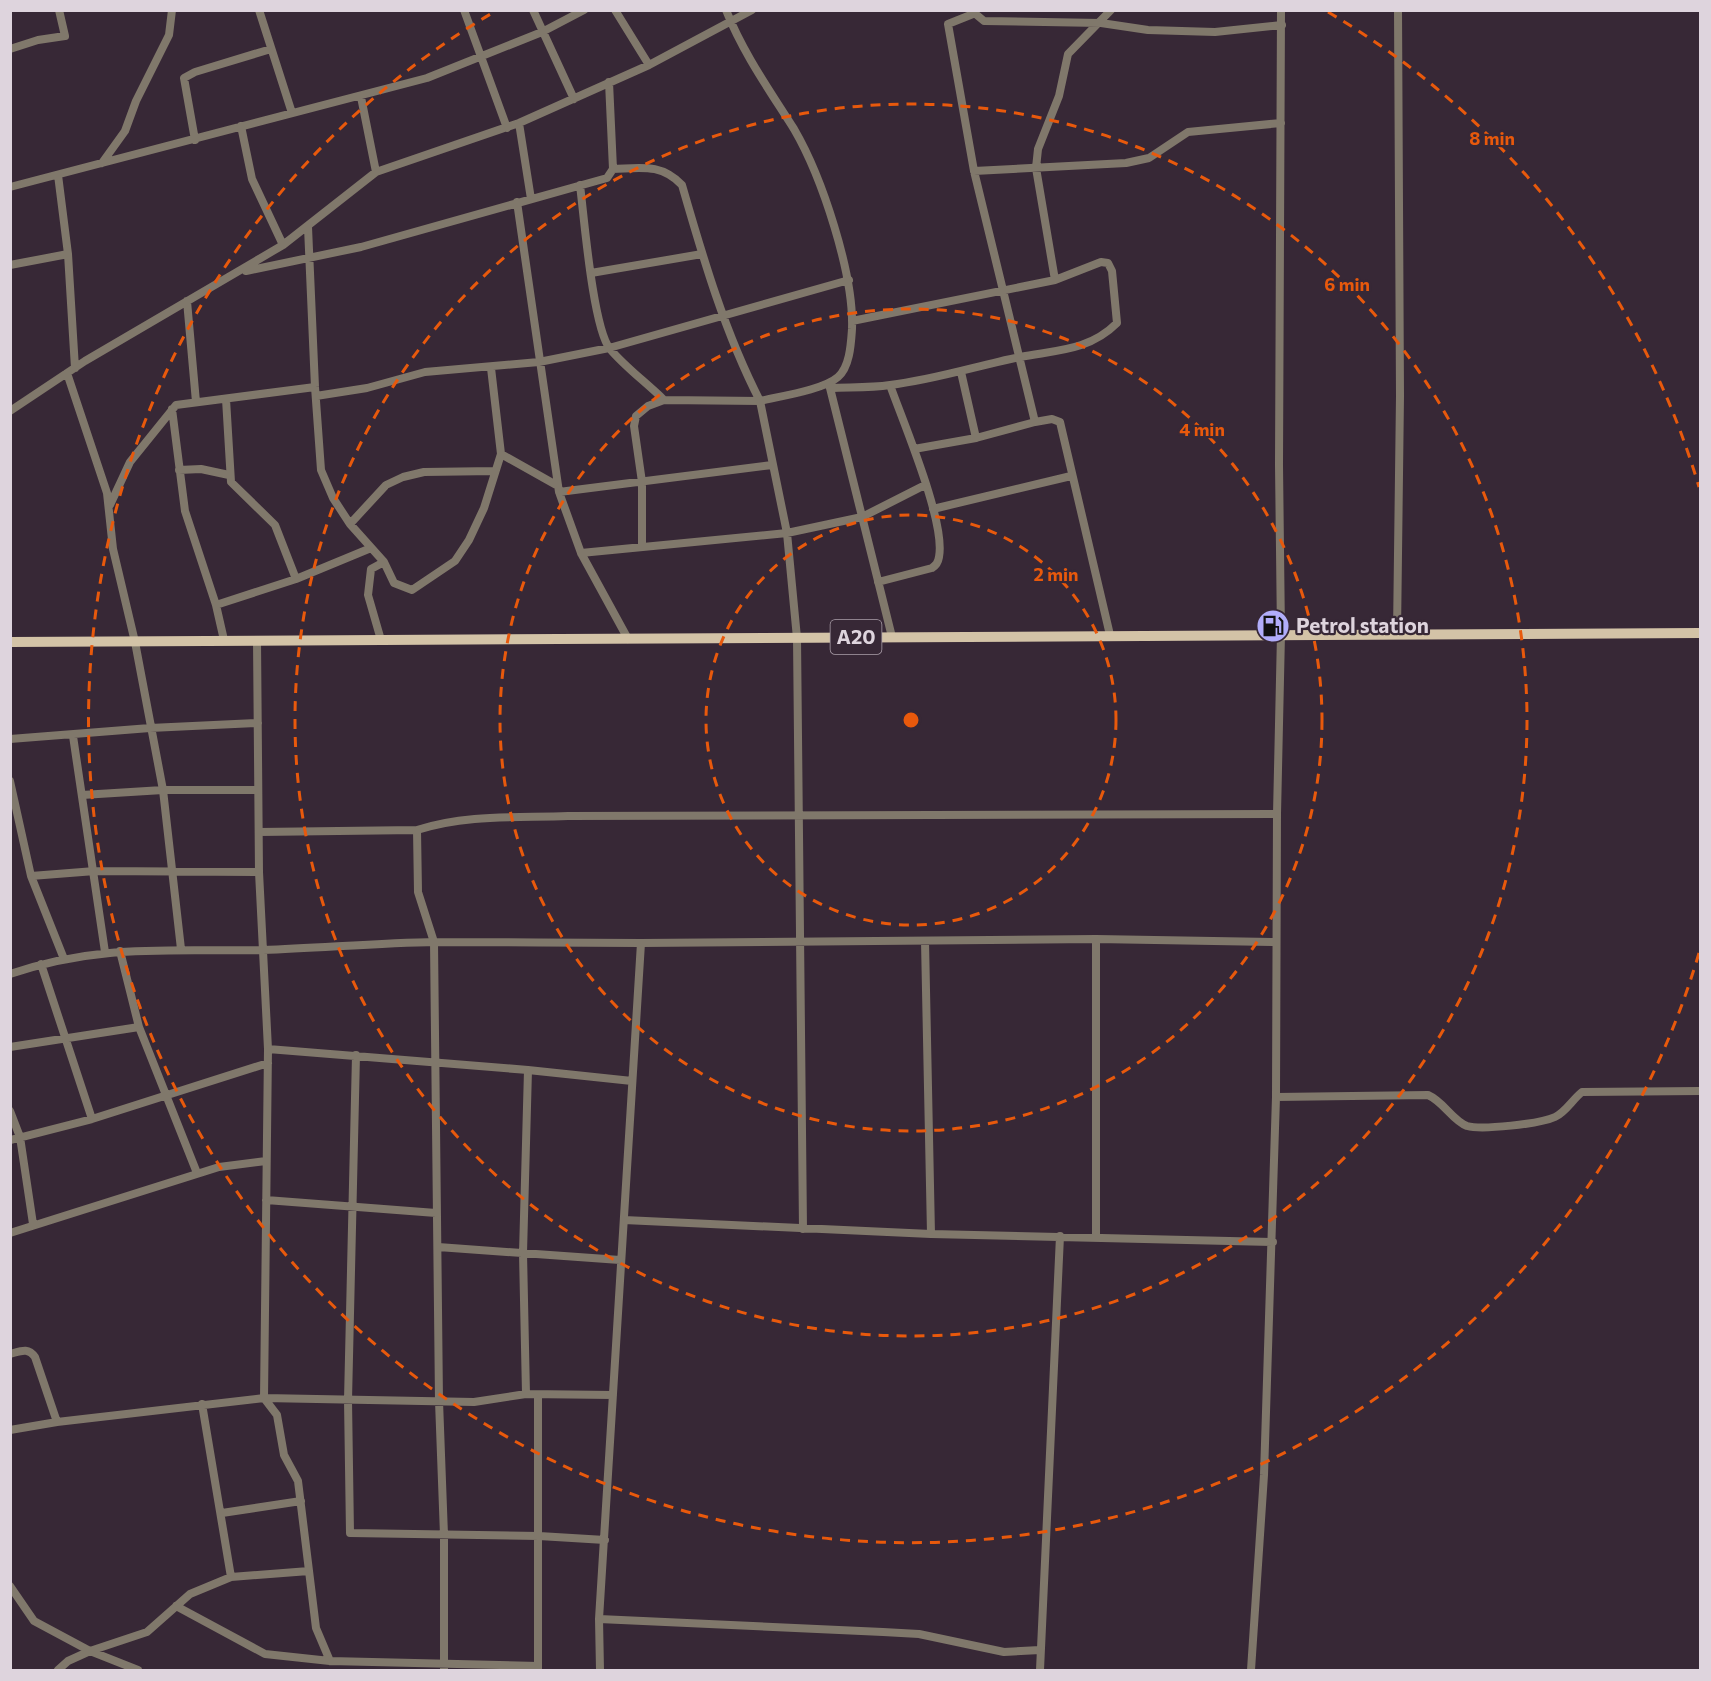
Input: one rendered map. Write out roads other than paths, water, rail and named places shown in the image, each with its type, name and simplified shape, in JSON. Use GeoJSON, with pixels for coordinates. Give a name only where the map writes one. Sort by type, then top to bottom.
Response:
{"type":"FeatureCollection","features":[{"type":"Feature","properties":{"kind":"main road","name":"A20"},"geometry":{"type":"LineString","coordinates":[[10,642],[1701,633]]}},
{"type":"Feature","properties":{"kind":"street"},"geometry":{"type":"LineString","coordinates":[[10,49],[38,40],[65,36],[59,10]]}},
{"type":"Feature","properties":{"kind":"street"},"geometry":{"type":"LineString","coordinates":[[102,164],[125,131],[136,101],[169,35],[172,10]]}},
{"type":"Feature","properties":{"kind":"street"},"geometry":{"type":"LineString","coordinates":[[259,10],[292,113]]}},
{"type":"Feature","properties":{"kind":"street"},"geometry":{"type":"LineString","coordinates":[[464,10],[507,128]]}},
{"type":"Feature","properties":{"kind":"street"},"geometry":{"type":"LineString","coordinates":[[533,10],[574,99]]}},
{"type":"Feature","properties":{"kind":"street"},"geometry":{"type":"LineString","coordinates":[[10,187],[292,113],[362,97],[427,78],[542,32],[584,10]]}},
{"type":"Feature","properties":{"kind":"street"},"geometry":{"type":"LineString","coordinates":[[615,10],[649,65]]}},
{"type":"Feature","properties":{"kind":"street"},"geometry":{"type":"LineString","coordinates":[[726,10],[731,23],[795,132],[815,173],[849,280],[852,321],[845,367],[840,376],[830,385]]}},
{"type":"Feature","properties":{"kind":"street"},"geometry":{"type":"LineString","coordinates":[[10,411],[71,370],[283,245],[376,172],[519,123],[649,65],[752,10]]}},
{"type":"Feature","properties":{"kind":"street"},"geometry":{"type":"LineString","coordinates":[[1055,280],[1036,168],[1038,149],[1059,96],[1068,54],[1101,23],[1111,10]]}},
{"type":"Feature","properties":{"kind":"street"},"geometry":{"type":"LineString","coordinates":[[1251,1671],[1264,1475],[1276,1097],[1277,814],[1281,634],[1279,465],[1281,10]]}},
{"type":"Feature","properties":{"kind":"street"},"geometry":{"type":"LineString","coordinates":[[1397,633],[1400,396],[1398,10]]}},
{"type":"Feature","properties":{"kind":"street"},"geometry":{"type":"LineString","coordinates":[[1035,422],[974,171],[948,24],[972,12],[984,21],[1101,23],[1148,30],[1215,32],[1282,25]]}},
{"type":"Feature","properties":{"kind":"street"},"geometry":{"type":"LineString","coordinates":[[195,140],[183,78],[195,72],[272,49]]}},
{"type":"Feature","properties":{"kind":"street"},"geometry":{"type":"LineString","coordinates":[[236,273],[361,247],[607,178],[613,169],[609,82]]}},
{"type":"Feature","properties":{"kind":"street"},"geometry":{"type":"LineString","coordinates":[[362,97],[376,172]]}},
{"type":"Feature","properties":{"kind":"street"},"geometry":{"type":"LineString","coordinates":[[519,123],[531,199]]}},
{"type":"Feature","properties":{"kind":"street"},"geometry":{"type":"LineString","coordinates":[[974,171],[1126,164],[1149,158],[1188,132],[1281,123]]}},
{"type":"Feature","properties":{"kind":"street"},"geometry":{"type":"LineString","coordinates":[[242,126],[252,179],[283,245]]}},
{"type":"Feature","properties":{"kind":"street"},"geometry":{"type":"LineString","coordinates":[[613,169],[651,168],[671,174],[682,185],[702,254],[724,315],[760,401],[787,533],[797,638],[804,1229]]}},
{"type":"Feature","properties":{"kind":"street"},"geometry":{"type":"LineString","coordinates":[[58,175],[68,254],[71,370],[110,507],[112,549],[135,642],[163,790],[181,949]]}},
{"type":"Feature","properties":{"kind":"street"},"geometry":{"type":"LineString","coordinates":[[580,185],[591,273],[603,336],[609,348],[664,400]]}},
{"type":"Feature","properties":{"kind":"street"},"geometry":{"type":"LineString","coordinates":[[517,202],[558,489],[581,553],[628,639]]}},
{"type":"Feature","properties":{"kind":"street"},"geometry":{"type":"LineString","coordinates":[[308,227],[315,391],[323,476],[350,524],[384,562],[394,583],[408,589],[418,586],[455,561],[469,540],[483,508],[501,453],[491,368]]}},
{"type":"Feature","properties":{"kind":"street"},"geometry":{"type":"LineString","coordinates":[[10,265],[68,254]]}},
{"type":"Feature","properties":{"kind":"street"},"geometry":{"type":"LineString","coordinates":[[591,273],[702,254]]}},
{"type":"Feature","properties":{"kind":"street"},"geometry":{"type":"LineString","coordinates":[[642,547],[642,482],[634,426],[636,416],[648,406],[664,400],[760,401],[830,385],[890,385],[1086,345],[1108,332],[1117,323],[1112,271],[1108,263],[1101,262],[1055,280],[1001,289],[852,321]]}},
{"type":"Feature","properties":{"kind":"street"},"geometry":{"type":"LineString","coordinates":[[110,507],[130,462],[176,405],[367,388],[425,372],[539,362],[609,348],[849,280]]}},
{"type":"Feature","properties":{"kind":"street"},"geometry":{"type":"LineString","coordinates":[[187,301],[196,402]]}},
{"type":"Feature","properties":{"kind":"street"},"geometry":{"type":"LineString","coordinates":[[961,372],[976,438]]}},
{"type":"Feature","properties":{"kind":"street"},"geometry":{"type":"LineString","coordinates":[[830,385],[892,637]]}},
{"type":"Feature","properties":{"kind":"street"},"geometry":{"type":"LineString","coordinates":[[878,582],[932,568],[938,562],[940,554],[933,508],[890,385]]}},
{"type":"Feature","properties":{"kind":"street"},"geometry":{"type":"LineString","coordinates":[[226,399],[229,475],[236,487],[274,525],[296,579]]}},
{"type":"Feature","properties":{"kind":"street"},"geometry":{"type":"LineString","coordinates":[[172,409],[179,470],[191,533],[216,605],[224,640]]}},
{"type":"Feature","properties":{"kind":"street"},"geometry":{"type":"LineString","coordinates":[[914,449],[976,438],[1052,419],[1062,424],[1071,476],[1110,635]]}},
{"type":"Feature","properties":{"kind":"street"},"geometry":{"type":"LineString","coordinates":[[501,453],[558,489],[642,482],[772,465]]}},
{"type":"Feature","properties":{"kind":"street"},"geometry":{"type":"LineString","coordinates":[[179,470],[201,469],[229,475]]}},
{"type":"Feature","properties":{"kind":"street"},"geometry":{"type":"LineString","coordinates":[[350,524],[387,485],[403,477],[424,472],[495,471]]}},
{"type":"Feature","properties":{"kind":"street"},"geometry":{"type":"LineString","coordinates":[[933,508],[1071,476]]}},
{"type":"Feature","properties":{"kind":"street"},"geometry":{"type":"LineString","coordinates":[[581,553],[787,533],[862,517],[925,485]]}},
{"type":"Feature","properties":{"kind":"street"},"geometry":{"type":"LineString","coordinates":[[216,605],[296,579],[371,548]]}},
{"type":"Feature","properties":{"kind":"street"},"geometry":{"type":"LineString","coordinates":[[381,640],[368,586],[371,568],[384,562]]}},
{"type":"Feature","properties":{"kind":"street"},"geometry":{"type":"LineString","coordinates":[[256,640],[259,872],[268,1049],[264,1398],[278,1415],[284,1455],[297,1475],[316,1628],[330,1661]]}},
{"type":"Feature","properties":{"kind":"street"},"geometry":{"type":"LineString","coordinates":[[10,739],[73,736],[150,728],[258,723]]}},
{"type":"Feature","properties":{"kind":"street"},"geometry":{"type":"LineString","coordinates":[[73,736],[95,871],[105,952]]}},
{"type":"Feature","properties":{"kind":"street"},"geometry":{"type":"LineString","coordinates":[[10,781],[31,876],[64,959]]}},
{"type":"Feature","properties":{"kind":"street"},"geometry":{"type":"LineString","coordinates":[[82,795],[163,790],[257,790]]}},
{"type":"Feature","properties":{"kind":"street"},"geometry":{"type":"LineString","coordinates":[[259,832],[417,830],[438,823],[467,819],[1277,814]]}},
{"type":"Feature","properties":{"kind":"street"},"geometry":{"type":"LineString","coordinates":[[417,830],[418,892],[434,942],[439,1401],[444,1535],[444,1667]]}},
{"type":"Feature","properties":{"kind":"street"},"geometry":{"type":"LineString","coordinates":[[31,876],[95,871],[259,872]]}},
{"type":"Feature","properties":{"kind":"street"},"geometry":{"type":"LineString","coordinates":[[10,974],[41,964],[105,952],[181,949],[262,950],[434,942],[801,943],[1096,939],[1276,942]]}},
{"type":"Feature","properties":{"kind":"street"},"geometry":{"type":"LineString","coordinates":[[1096,939],[1096,1238]]}},
{"type":"Feature","properties":{"kind":"street"},"geometry":{"type":"LineString","coordinates":[[925,941],[931,1234]]}},
{"type":"Feature","properties":{"kind":"street"},"geometry":{"type":"LineString","coordinates":[[600,1671],[599,1619],[641,943]]}},
{"type":"Feature","properties":{"kind":"street"},"geometry":{"type":"LineString","coordinates":[[120,951],[139,1027],[197,1173]]}},
{"type":"Feature","properties":{"kind":"street"},"geometry":{"type":"LineString","coordinates":[[41,964],[92,1119]]}},
{"type":"Feature","properties":{"kind":"street"},"geometry":{"type":"LineString","coordinates":[[10,1047],[139,1027]]}},
{"type":"Feature","properties":{"kind":"street"},"geometry":{"type":"LineString","coordinates":[[268,1049],[528,1070],[632,1081]]}},
{"type":"Feature","properties":{"kind":"street"},"geometry":{"type":"LineString","coordinates":[[356,1055],[348,1400],[350,1533],[539,1536],[605,1540]]}},
{"type":"Feature","properties":{"kind":"street"},"geometry":{"type":"LineString","coordinates":[[15,1138],[92,1119],[267,1063]]}},
{"type":"Feature","properties":{"kind":"street"},"geometry":{"type":"LineString","coordinates":[[526,1394],[523,1253],[528,1070]]}},
{"type":"Feature","properties":{"kind":"street"},"geometry":{"type":"LineString","coordinates":[[1276,1097],[1428,1095],[1438,1099],[1466,1125],[1480,1128],[1554,1118],[1582,1092],[1701,1091]]}},
{"type":"Feature","properties":{"kind":"street"},"geometry":{"type":"LineString","coordinates":[[10,1111],[33,1224]]}},
{"type":"Feature","properties":{"kind":"street"},"geometry":{"type":"LineString","coordinates":[[10,1233],[197,1173],[219,1167],[266,1161]]}},
{"type":"Feature","properties":{"kind":"street"},"geometry":{"type":"LineString","coordinates":[[266,1200],[436,1213]]}},
{"type":"Feature","properties":{"kind":"street"},"geometry":{"type":"LineString","coordinates":[[624,1220],[931,1234],[1273,1242]]}},
{"type":"Feature","properties":{"kind":"street"},"geometry":{"type":"LineString","coordinates":[[1040,1671],[1060,1236]]}},
{"type":"Feature","properties":{"kind":"street"},"geometry":{"type":"LineString","coordinates":[[438,1247],[620,1260]]}},
{"type":"Feature","properties":{"kind":"street"},"geometry":{"type":"LineString","coordinates":[[10,1354],[26,1350],[32,1351],[57,1422]]}},
{"type":"Feature","properties":{"kind":"street"},"geometry":{"type":"LineString","coordinates":[[10,1430],[57,1422],[264,1398],[474,1402],[526,1394],[614,1395]]}},
{"type":"Feature","properties":{"kind":"street"},"geometry":{"type":"LineString","coordinates":[[176,1606],[265,1654],[330,1661],[444,1667],[538,1668],[538,1395]]}},
{"type":"Feature","properties":{"kind":"street"},"geometry":{"type":"LineString","coordinates":[[202,1404],[231,1577]]}},
{"type":"Feature","properties":{"kind":"street"},"geometry":{"type":"LineString","coordinates":[[222,1513],[301,1501]]}},
{"type":"Feature","properties":{"kind":"street"},"geometry":{"type":"LineString","coordinates":[[58,1671],[68,1661],[90,1651],[147,1632],[190,1594],[231,1577],[309,1571]]}},
{"type":"Feature","properties":{"kind":"street"},"geometry":{"type":"LineString","coordinates":[[10,1586],[34,1621],[90,1651],[138,1671]]}},
{"type":"Feature","properties":{"kind":"street"},"geometry":{"type":"LineString","coordinates":[[599,1619],[892,1632],[919,1634],[1004,1652],[1040,1650]]}},
{"type":"Feature","properties":{"kind":"place","name":"Petrol station"},"geometry":{"type":"Point","coordinates":[1273,626]}}]}
